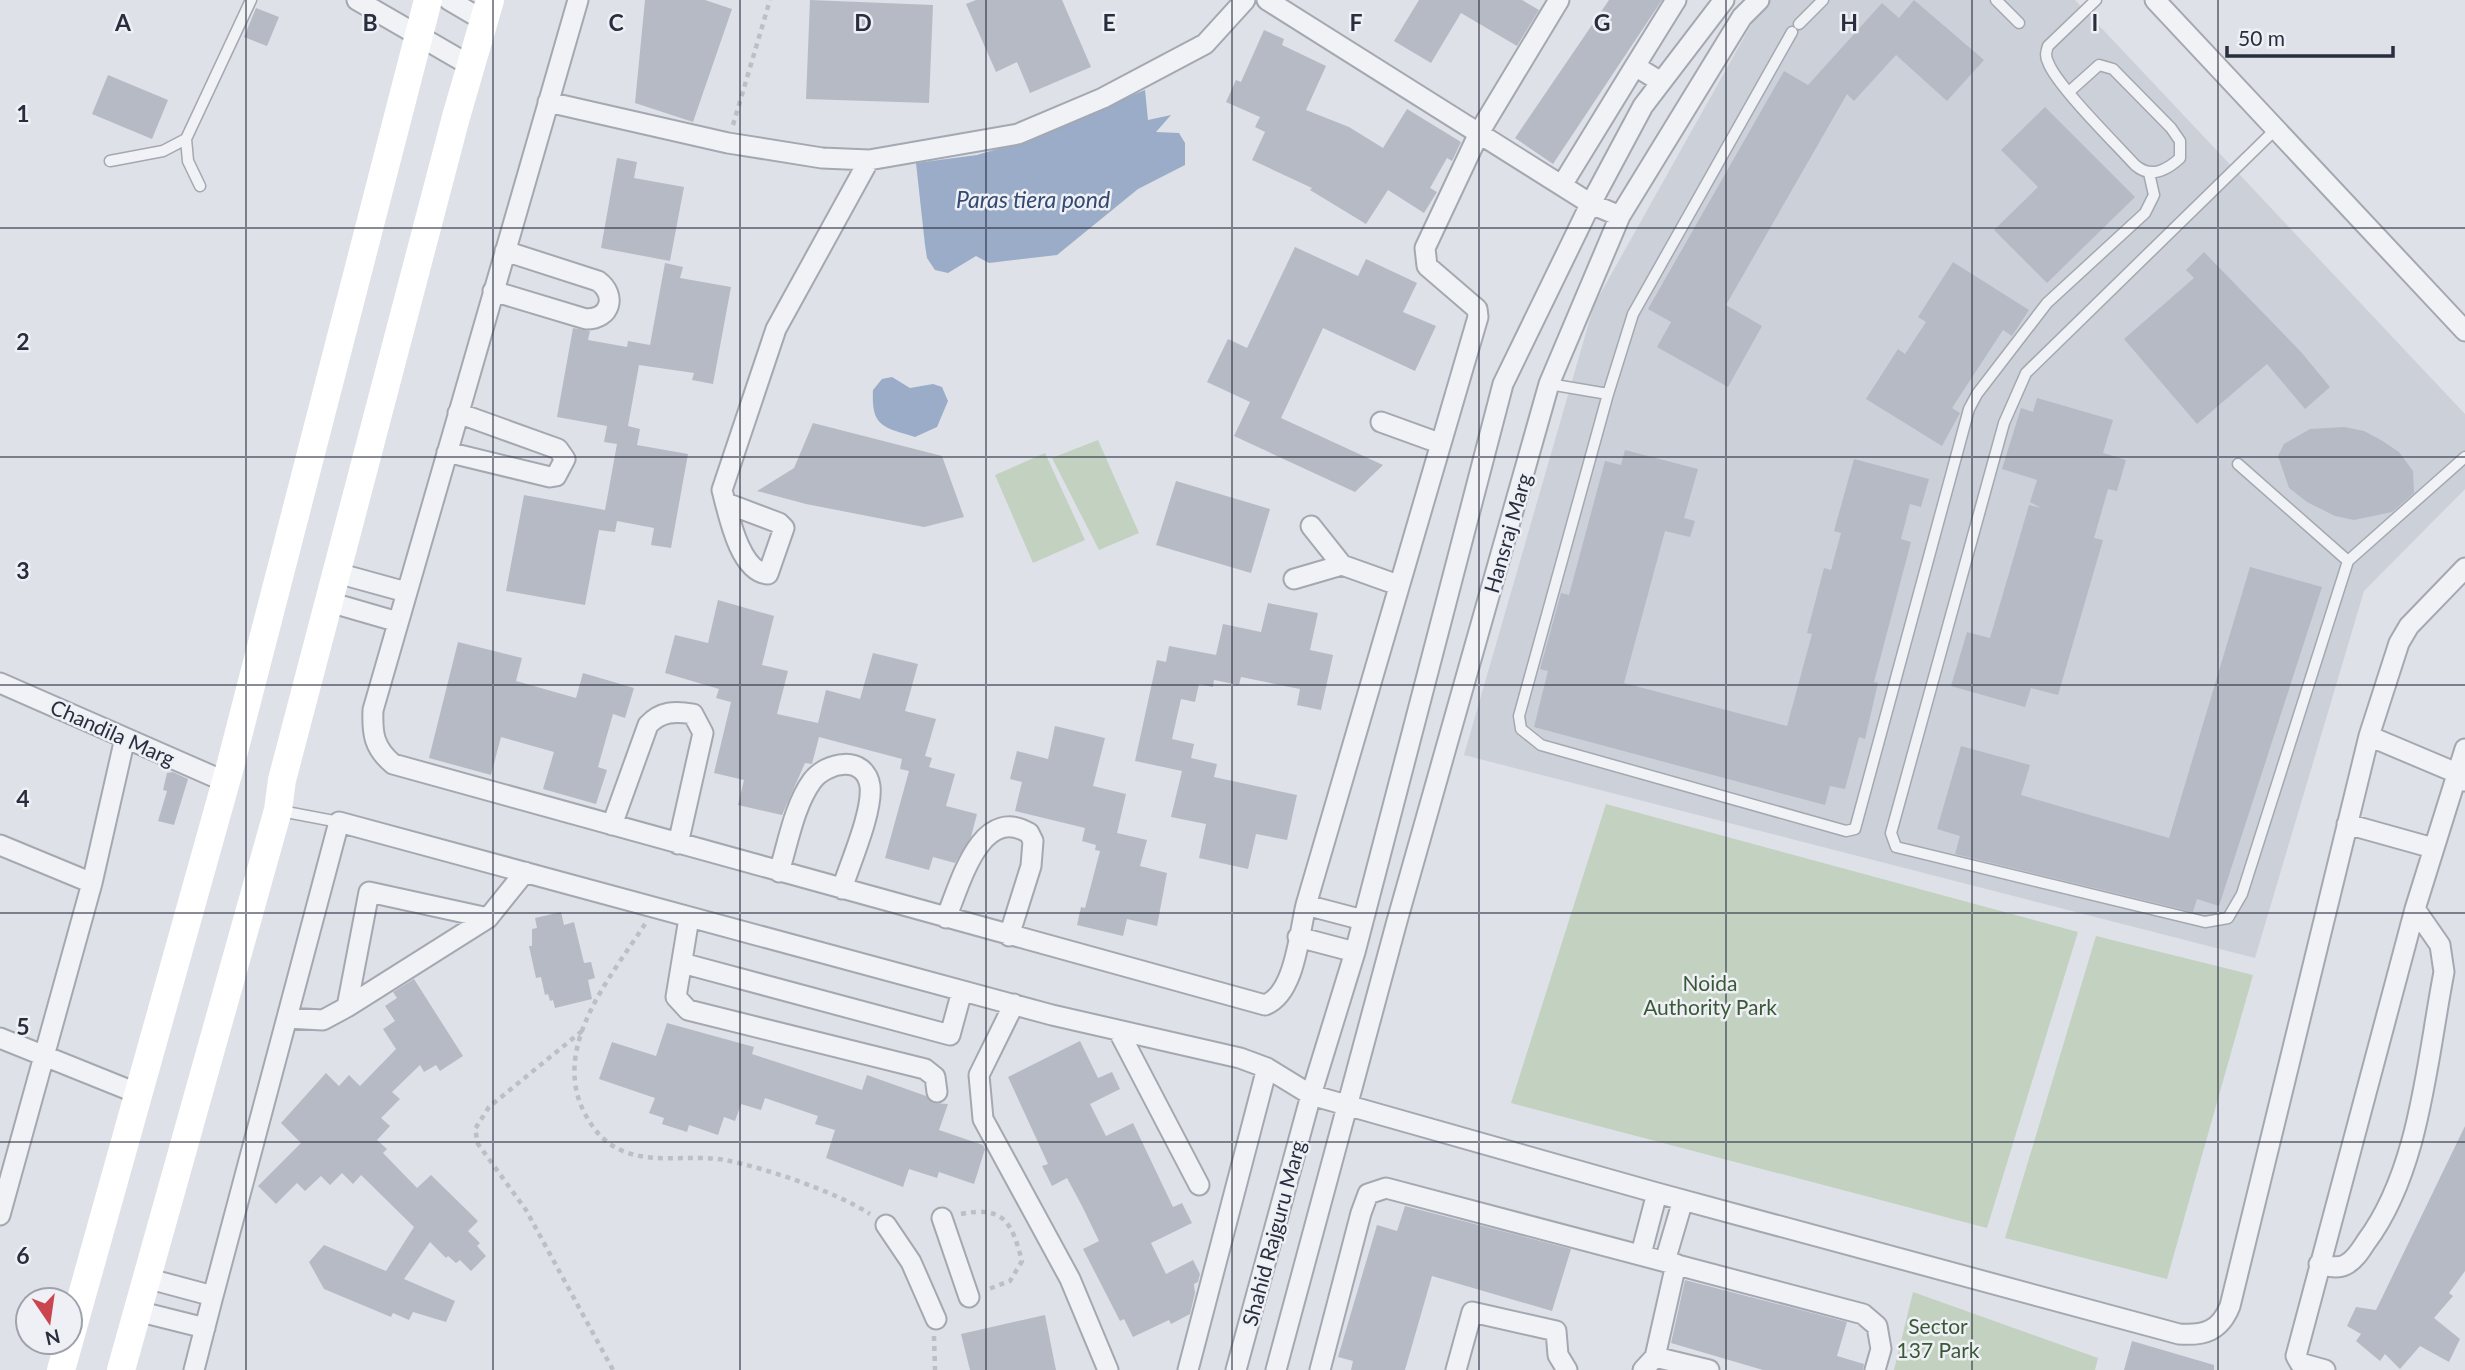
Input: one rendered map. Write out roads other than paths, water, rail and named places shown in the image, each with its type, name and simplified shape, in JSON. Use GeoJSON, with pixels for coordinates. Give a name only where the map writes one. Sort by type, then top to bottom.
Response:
{"type":"FeatureCollection","features":[{"type":"Feature","properties":{"kind":"street"},"geometry":{"type":"LineString","coordinates":[[357,0],[471,66]]}},
{"type":"Feature","properties":{"kind":"street"},"geometry":{"type":"LineString","coordinates":[[84,1287],[226,782],[428,0]]}},
{"type":"Feature","properties":{"kind":"street"},"geometry":{"type":"LineString","coordinates":[[121,1370],[278,810],[282,780],[486,10],[449,0]]}},
{"type":"Feature","properties":{"kind":"street"},"geometry":{"type":"LineString","coordinates":[[578,0],[373,709],[372,732],[379,752],[393,764],[1265,1005],[1276,1002],[1283,993],[1306,905],[1478,314],[1433,274],[1424,257],[1425,248],[1480,131],[1559,0]]}},
{"type":"Feature","properties":{"kind":"street"},"geometry":{"type":"LineString","coordinates":[[548,102],[728,142],[822,158],[869,160],[1018,134],[1103,98],[1205,44],[1245,0]]}},
{"type":"Feature","properties":{"kind":"street"},"geometry":{"type":"LineString","coordinates":[[1267,0],[1480,131],[1591,204],[1620,216]]}},
{"type":"Feature","properties":{"kind":"street"},"geometry":{"type":"LineString","coordinates":[[1562,185],[1676,0]]}},
{"type":"Feature","properties":{"kind":"street","name":"Hansraj Marg"},"geometry":{"type":"LineString","coordinates":[[1311,1096],[1355,952],[1503,384],[1591,204],[1643,106],[1724,0]]}},
{"type":"Feature","properties":{"kind":"street","name":"Hansraj Marg"},"geometry":{"type":"LineString","coordinates":[[1348,1106],[1397,920],[1549,384],[1620,216],[1742,17],[1759,0]]}},
{"type":"Feature","properties":{"kind":"street"},"geometry":{"type":"LineString","coordinates":[[2155,0],[2465,331]]}},
{"type":"Feature","properties":{"kind":"street"},"geometry":{"type":"LineString","coordinates":[[1635,66],[1661,82]]}},
{"type":"Feature","properties":{"kind":"street"},"geometry":{"type":"LineString","coordinates":[[726,503],[722,490],[776,329],[869,160]]}},
{"type":"Feature","properties":{"kind":"street"},"geometry":{"type":"LineString","coordinates":[[493,291],[586,319],[597,319],[604,314],[611,298],[609,289],[598,281],[505,251]]}},
{"type":"Feature","properties":{"kind":"street"},"geometry":{"type":"LineString","coordinates":[[447,452],[550,477],[556,476],[565,460],[558,449],[458,413]]}},
{"type":"Feature","properties":{"kind":"street"},"geometry":{"type":"LineString","coordinates":[[1381,422],[1439,443]]}},
{"type":"Feature","properties":{"kind":"street"},"geometry":{"type":"LineString","coordinates":[[1311,526],[1342,565],[1398,585]]}},
{"type":"Feature","properties":{"kind":"street"},"geometry":{"type":"LineString","coordinates":[[1294,579],[1342,565]]}},
{"type":"Feature","properties":{"kind":"street"},"geometry":{"type":"LineString","coordinates":[[194,1370],[339,822],[657,905],[689,918],[962,991],[1240,1058],[1267,1068],[1311,1096],[1657,1193],[2179,1334],[2196,1335],[2213,1330],[2224,1320],[2230,1307],[2369,736],[2399,643],[2409,626],[2465,568]]}},
{"type":"Feature","properties":{"kind":"street"},"geometry":{"type":"LineString","coordinates":[[337,573],[406,592]]}},
{"type":"Feature","properties":{"kind":"street"},"geometry":{"type":"LineString","coordinates":[[329,602],[398,622]]}},
{"type":"Feature","properties":{"kind":"street","name":"Chandila Marg"},"geometry":{"type":"LineString","coordinates":[[0,683],[226,782]]}},
{"type":"Feature","properties":{"kind":"street"},"geometry":{"type":"LineString","coordinates":[[612,825],[648,724],[656,716],[667,712],[693,714],[703,733],[678,844]]}},
{"type":"Feature","properties":{"kind":"street"},"geometry":{"type":"LineString","coordinates":[[2369,736],[2462,778]]}},
{"type":"Feature","properties":{"kind":"street"},"geometry":{"type":"LineString","coordinates":[[0,1215],[92,883],[125,738]]}},
{"type":"Feature","properties":{"kind":"street"},"geometry":{"type":"LineString","coordinates":[[2325,1370],[2300,1363],[2296,1356],[2415,909],[2433,848],[2462,778],[2465,749]]}},
{"type":"Feature","properties":{"kind":"street"},"geometry":{"type":"LineString","coordinates":[[779,872],[799,809],[811,782],[829,765],[847,764],[867,775],[870,795],[842,889]]}},
{"type":"Feature","properties":{"kind":"street"},"geometry":{"type":"LineString","coordinates":[[2347,824],[2433,848]]}},
{"type":"Feature","properties":{"kind":"street"},"geometry":{"type":"LineString","coordinates":[[946,918],[967,866],[984,838],[1000,828],[1019,827],[1029,833],[1033,852],[1009,936]]}},
{"type":"Feature","properties":{"kind":"street"},"geometry":{"type":"LineString","coordinates":[[0,845],[92,883]]}},
{"type":"Feature","properties":{"kind":"street"},"geometry":{"type":"LineString","coordinates":[[287,1018],[323,1020],[346,1007],[488,918],[524,872]]}},
{"type":"Feature","properties":{"kind":"street"},"geometry":{"type":"LineString","coordinates":[[346,1007],[369,892],[488,918]]}},
{"type":"Feature","properties":{"kind":"street"},"geometry":{"type":"LineString","coordinates":[[1306,905],[1363,920]]}},
{"type":"Feature","properties":{"kind":"street"},"geometry":{"type":"LineString","coordinates":[[2319,1264],[2334,1267],[2345,1265],[2356,1256],[2383,1219],[2400,1182],[2444,972],[2440,945],[2415,909]]}},
{"type":"Feature","properties":{"kind":"street"},"geometry":{"type":"LineString","coordinates":[[689,918],[676,996],[688,1010],[925,1069],[935,1077],[937,1092]]}},
{"type":"Feature","properties":{"kind":"street"},"geometry":{"type":"LineString","coordinates":[[1298,937],[1355,952]]}},
{"type":"Feature","properties":{"kind":"street"},"geometry":{"type":"LineString","coordinates":[[682,963],[950,1035],[962,991]]}},
{"type":"Feature","properties":{"kind":"street"},"geometry":{"type":"LineString","coordinates":[[1014,1004],[979,1075],[983,1119],[1070,1279],[1108,1370]]}},
{"type":"Feature","properties":{"kind":"street"},"geometry":{"type":"LineString","coordinates":[[1118,1030],[1199,1185]]}},
{"type":"Feature","properties":{"kind":"street"},"geometry":{"type":"LineString","coordinates":[[0,1038],[139,1094]]}},
{"type":"Feature","properties":{"kind":"street"},"geometry":{"type":"LineString","coordinates":[[1188,1370],[1267,1068]]}},
{"type":"Feature","properties":{"kind":"street","name":"Shahid Rajguru Marg"},"geometry":{"type":"LineString","coordinates":[[1236,1370],[1311,1096]]}},
{"type":"Feature","properties":{"kind":"street","name":"Shahid Rajguru Marg"},"geometry":{"type":"LineString","coordinates":[[1276,1370],[1348,1106]]}},
{"type":"Feature","properties":{"kind":"street"},"geometry":{"type":"LineString","coordinates":[[1320,1370],[1361,1213],[1368,1194],[1386,1188],[1863,1314],[1877,1326],[1881,1349],[1875,1370]]}},
{"type":"Feature","properties":{"kind":"street"},"geometry":{"type":"LineString","coordinates":[[1641,1254],[1657,1193]]}},
{"type":"Feature","properties":{"kind":"street"},"geometry":{"type":"LineString","coordinates":[[1683,1200],[1649,1363],[1709,1370]]}},
{"type":"Feature","properties":{"kind":"street"},"geometry":{"type":"LineString","coordinates":[[942,1218],[969,1297]]}},
{"type":"Feature","properties":{"kind":"street"},"geometry":{"type":"LineString","coordinates":[[886,1225],[911,1262],[936,1319]]}},
{"type":"Feature","properties":{"kind":"street"},"geometry":{"type":"LineString","coordinates":[[146,1278],[213,1296]]}},
{"type":"Feature","properties":{"kind":"street"},"geometry":{"type":"LineString","coordinates":[[137,1311],[205,1328]]}},
{"type":"Feature","properties":{"kind":"street"},"geometry":{"type":"LineString","coordinates":[[1456,1370],[1472,1312],[1556,1331],[1558,1355],[1567,1370]]}},
{"type":"Feature","properties":{"kind":"lane"},"geometry":{"type":"LineString","coordinates":[[200,186],[188,161],[186,139],[251,0]]}},
{"type":"Feature","properties":{"kind":"lane"},"geometry":{"type":"LineString","coordinates":[[1823,0],[1795,28],[1638,303],[1608,394],[1519,716],[1521,729],[1541,746],[1846,831],[1855,829],[1969,409],[1977,394],[2047,303],[2145,213],[2154,195],[2149,173]]}},
{"type":"Feature","properties":{"kind":"lane"},"geometry":{"type":"LineString","coordinates":[[1996,0],[2019,23]]}},
{"type":"Feature","properties":{"kind":"lane"},"geometry":{"type":"LineString","coordinates":[[2070,91],[2099,65],[2113,69],[2171,128],[2180,141],[2180,158],[2169,167],[2149,173],[2135,165],[2070,91],[2049,66],[2046,53],[2048,46],[2095,0]]}},
{"type":"Feature","properties":{"kind":"lane"},"geometry":{"type":"LineString","coordinates":[[2277,128],[2026,373],[2004,423],[1891,833],[1893,842],[1900,849],[2205,922],[2228,918],[2242,894],[2348,561],[2465,457]]}},
{"type":"Feature","properties":{"kind":"lane"},"geometry":{"type":"LineString","coordinates":[[110,161],[163,151],[186,139]]}},
{"type":"Feature","properties":{"kind":"lane"},"geometry":{"type":"LineString","coordinates":[[1549,384],[1608,394]]}},
{"type":"Feature","properties":{"kind":"lane"},"geometry":{"type":"LineString","coordinates":[[2238,464],[2348,561]]}},
{"type":"Feature","properties":{"kind":"lane"},"geometry":{"type":"LineString","coordinates":[[278,810],[339,822]]}},
{"type":"Feature","properties":{"kind":"water","name":"Paras tiera pond"},"geometry":{"type":"Polygon","coordinates":[[[1145,90],[1148,120],[1171,115],[1156,132],[1179,133],[1185,143],[1185,165],[1138,189],[1057,255],[989,263],[976,256],[948,273],[935,270],[927,258],[916,163],[977,155],[1011,145],[1145,90]]]}},
{"type":"Feature","properties":{"kind":"water"},"geometry":{"type":"Polygon","coordinates":[[[892,377],[910,388],[933,384],[942,387],[948,401],[937,427],[915,437],[881,424],[874,412],[873,390],[882,379],[892,377]]]}},
{"type":"Feature","properties":{"kind":"park label","name":"Noida Authority Park"},"geometry":{"type":"Point","coordinates":[1710,994]}},
{"type":"Feature","properties":{"kind":"park label","name":"Sector 137 Park"},"geometry":{"type":"Point","coordinates":[1938,1337]}}]}
